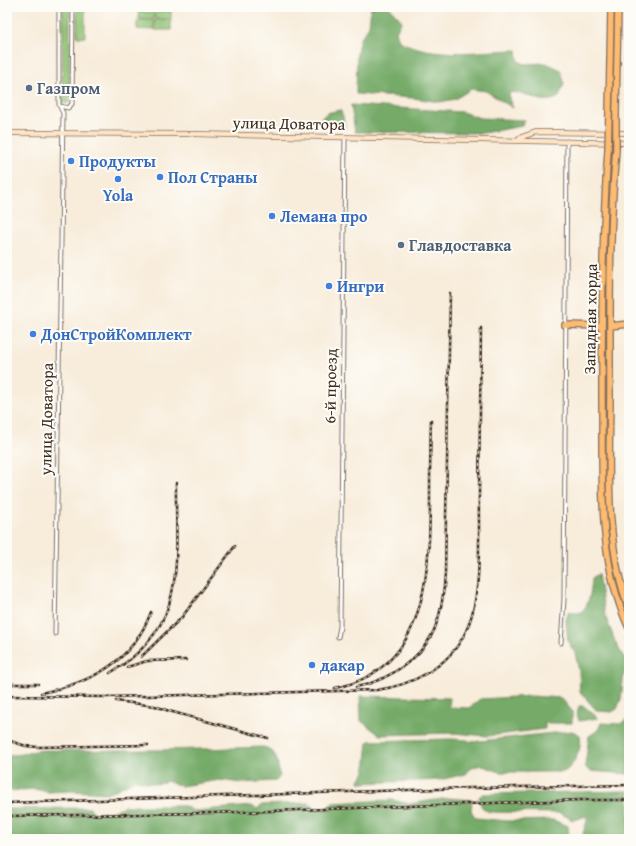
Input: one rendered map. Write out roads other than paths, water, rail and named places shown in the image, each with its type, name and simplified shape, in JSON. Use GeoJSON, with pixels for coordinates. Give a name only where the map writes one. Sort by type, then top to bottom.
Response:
{"type":"FeatureCollection","features":[{"type":"Feature","properties":{"kind":"highway","name":"Западная хорда"},"geometry":{"type":"LineString","coordinates":[[611,7],[602,326],[604,522],[612,573],[619,603],[629,628]]}},
{"type":"Feature","properties":{"kind":"highway","name":"Западная хорда"},"geometry":{"type":"LineString","coordinates":[[618,7],[616,150],[612,196],[610,326],[611,521],[617,564],[629,609]]}},
{"type":"Feature","properties":{"kind":"highway"},"geometry":{"type":"LineString","coordinates":[[610,326],[629,324]]}},
{"type":"Feature","properties":{"kind":"highway"},"geometry":{"type":"LineString","coordinates":[[565,325],[602,326]]}},
{"type":"Feature","properties":{"kind":"street"},"geometry":{"type":"LineString","coordinates":[[59,7],[59,105],[63,113],[62,133]]}},
{"type":"Feature","properties":{"kind":"street"},"geometry":{"type":"LineString","coordinates":[[63,113],[72,104],[73,7]]}},
{"type":"Feature","properties":{"kind":"street"},"geometry":{"type":"LineString","coordinates":[[59,105],[68,108]]}},
{"type":"Feature","properties":{"kind":"street","name":"улица Доватора"},"geometry":{"type":"LineString","coordinates":[[515,140],[536,132],[629,133]]}},
{"type":"Feature","properties":{"kind":"street","name":"улица Доватора"},"geometry":{"type":"LineString","coordinates":[[7,133],[515,140],[629,144]]}},
{"type":"Feature","properties":{"kind":"street","name":"улица Доватора"},"geometry":{"type":"LineString","coordinates":[[55,634],[60,371],[62,133]]}},
{"type":"Feature","properties":{"kind":"street","name":"6-й проезд"},"geometry":{"type":"LineString","coordinates":[[338,636],[340,604],[345,137]]}},
{"type":"Feature","properties":{"kind":"street"},"geometry":{"type":"LineString","coordinates":[[561,642],[564,602],[566,141]]}},
{"type":"Feature","properties":{"kind":"railway"},"geometry":{"type":"LineString","coordinates":[[356,687],[380,679],[404,666],[431,637],[440,613],[445,574],[450,293]]}},
{"type":"Feature","properties":{"kind":"railway"},"geometry":{"type":"LineString","coordinates":[[7,696],[107,697],[377,690],[403,684],[438,666],[457,647],[464,635],[475,603],[479,567],[481,328]]}},
{"type":"Feature","properties":{"kind":"railway"},"geometry":{"type":"LineString","coordinates":[[335,688],[365,678],[388,662],[404,642],[416,618],[423,591],[427,563],[431,420]]}},
{"type":"Feature","properties":{"kind":"railway"},"geometry":{"type":"LineString","coordinates":[[110,673],[136,655],[154,635],[166,613],[173,590],[176,566],[176,483]]}},
{"type":"Feature","properties":{"kind":"railway"},"geometry":{"type":"LineString","coordinates":[[141,657],[182,617],[235,546]]}},
{"type":"Feature","properties":{"kind":"railway"},"geometry":{"type":"LineString","coordinates":[[41,693],[76,683],[107,668],[133,645],[143,630],[151,612]]}},
{"type":"Feature","properties":{"kind":"railway"},"geometry":{"type":"LineString","coordinates":[[127,667],[147,661],[186,660]]}},
{"type":"Feature","properties":{"kind":"railway"},"geometry":{"type":"LineString","coordinates":[[7,684],[38,684]]}},
{"type":"Feature","properties":{"kind":"railway"},"geometry":{"type":"LineString","coordinates":[[116,701],[155,706],[268,738]]}},
{"type":"Feature","properties":{"kind":"railway"},"geometry":{"type":"LineString","coordinates":[[7,740],[26,746],[38,747],[148,745]]}},
{"type":"Feature","properties":{"kind":"railway"},"geometry":{"type":"LineString","coordinates":[[7,803],[469,788],[629,785]]}},
{"type":"Feature","properties":{"kind":"railway"},"geometry":{"type":"LineString","coordinates":[[7,816],[211,813],[580,800],[629,800]]}},
{"type":"Feature","properties":{"kind":"place","name":"Газпром"},"geometry":{"type":"Point","coordinates":[29,88]}},
{"type":"Feature","properties":{"kind":"place","name":"Продукты"},"geometry":{"type":"Point","coordinates":[71,161]}},
{"type":"Feature","properties":{"kind":"place","name":"Пол Страны"},"geometry":{"type":"Point","coordinates":[160,177]}},
{"type":"Feature","properties":{"kind":"place","name":"Yola"},"geometry":{"type":"Point","coordinates":[118,179]}},
{"type":"Feature","properties":{"kind":"place","name":"Лемана про"},"geometry":{"type":"Point","coordinates":[272,216]}},
{"type":"Feature","properties":{"kind":"place","name":"Главдоставка"},"geometry":{"type":"Point","coordinates":[401,245]}},
{"type":"Feature","properties":{"kind":"place","name":"Ингри"},"geometry":{"type":"Point","coordinates":[329,286]}},
{"type":"Feature","properties":{"kind":"place","name":"ДонСтройКомплект"},"geometry":{"type":"Point","coordinates":[33,334]}},
{"type":"Feature","properties":{"kind":"place","name":"дакар"},"geometry":{"type":"Point","coordinates":[312,665]}}]}
